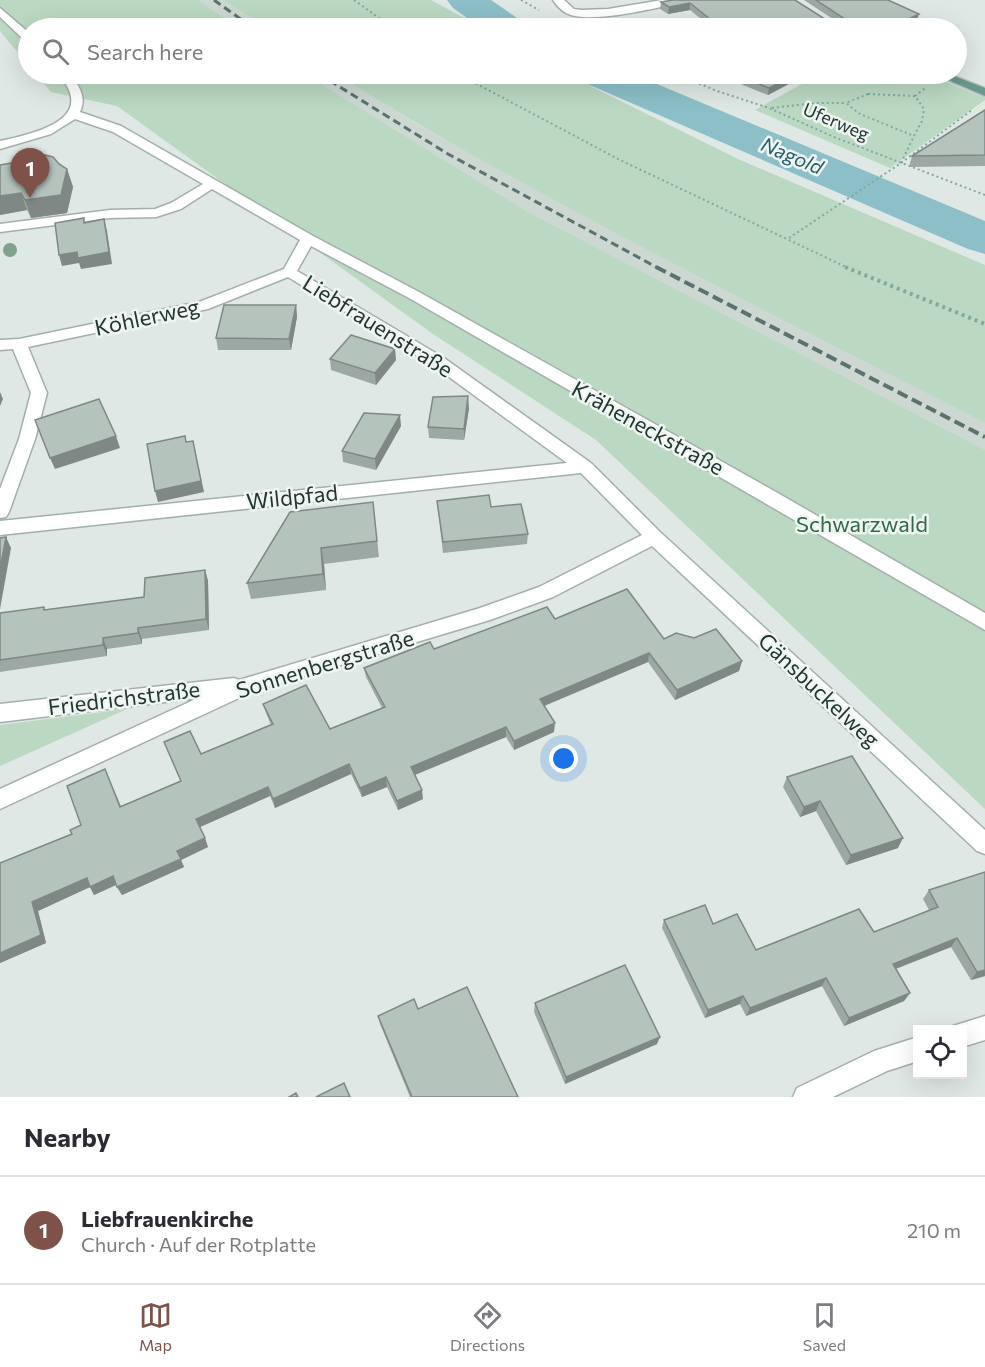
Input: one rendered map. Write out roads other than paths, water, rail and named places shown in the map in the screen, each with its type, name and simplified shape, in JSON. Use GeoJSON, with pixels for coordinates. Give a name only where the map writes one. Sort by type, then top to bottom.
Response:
{"type":"FeatureCollection","features":[{"type":"Feature","properties":{"kind":"main road"},"geometry":{"type":"LineString","coordinates":[[965,84],[985,92]]}},
{"type":"Feature","properties":{"kind":"street"},"geometry":{"type":"LineString","coordinates":[[558,0],[574,13],[591,14],[680,0]]}},
{"type":"Feature","properties":{"kind":"street"},"geometry":{"type":"LineString","coordinates":[[0,10],[18,28]]}},
{"type":"Feature","properties":{"kind":"street"},"geometry":{"type":"LineString","coordinates":[[0,145],[39,135],[62,124],[78,106],[79,96],[73,84]]}},
{"type":"Feature","properties":{"kind":"street","name":"Liebfrauenstraße"},"geometry":{"type":"LineString","coordinates":[[73,114],[117,129],[309,239],[290,272],[439,362],[585,467],[654,537]]}},
{"type":"Feature","properties":{"kind":"street"},"geometry":{"type":"LineString","coordinates":[[0,228],[110,214],[156,213],[176,206],[212,184]]}},
{"type":"Feature","properties":{"kind":"street","name":"Kräheneckstraße"},"geometry":{"type":"LineString","coordinates":[[309,239],[414,295],[657,432],[985,622]]}},
{"type":"Feature","properties":{"kind":"street","name":"Köhlerweg"},"geometry":{"type":"LineString","coordinates":[[0,345],[19,344],[203,306],[290,272]]}},
{"type":"Feature","properties":{"kind":"street"},"geometry":{"type":"LineString","coordinates":[[0,512],[27,439],[39,393],[19,344]]}},
{"type":"Feature","properties":{"kind":"street","name":"Wildpfad"},"geometry":{"type":"LineString","coordinates":[[0,528],[585,467]]}},
{"type":"Feature","properties":{"kind":"street","name":"Sonnenbergstraße"},"geometry":{"type":"LineString","coordinates":[[0,799],[249,684],[483,615],[546,591],[654,537]]}},
{"type":"Feature","properties":{"kind":"street","name":"Gänsbuckelweg"},"geometry":{"type":"LineString","coordinates":[[654,537],[985,844]]}},
{"type":"Feature","properties":{"kind":"street","name":"Friedrichstraße"},"geometry":{"type":"LineString","coordinates":[[0,713],[249,684]]}},
{"type":"Feature","properties":{"kind":"street"},"geometry":{"type":"LineString","coordinates":[[967,1034],[985,1028]]}},
{"type":"Feature","properties":{"kind":"street"},"geometry":{"type":"LineString","coordinates":[[806,1097],[883,1060],[913,1051]]}},
{"type":"Feature","properties":{"kind":"waterway","name":"Nagold"},"geometry":{"type":"LineString","coordinates":[[466,0],[492,18]]}},
{"type":"Feature","properties":{"kind":"waterway","name":"Nagold"},"geometry":{"type":"LineString","coordinates":[[622,84],[985,239]]}},
{"type":"Feature","properties":{"kind":"railway"},"geometry":{"type":"LineString","coordinates":[[214,0],[239,18]]}},
{"type":"Feature","properties":{"kind":"railway"},"geometry":{"type":"LineString","coordinates":[[335,84],[448,154],[658,268]]}},
{"type":"Feature","properties":{"kind":"railway"},"geometry":{"type":"LineString","coordinates":[[656,267],[985,437]]}},
{"type":"Feature","properties":{"kind":"place","name":"Liebfrauenkirche"},"geometry":{"type":"Point","coordinates":[30,198]}},
{"type":"Feature","properties":{"kind":"park label","name":"Schwarzwald"},"geometry":{"type":"Point","coordinates":[862,524]}}]}
